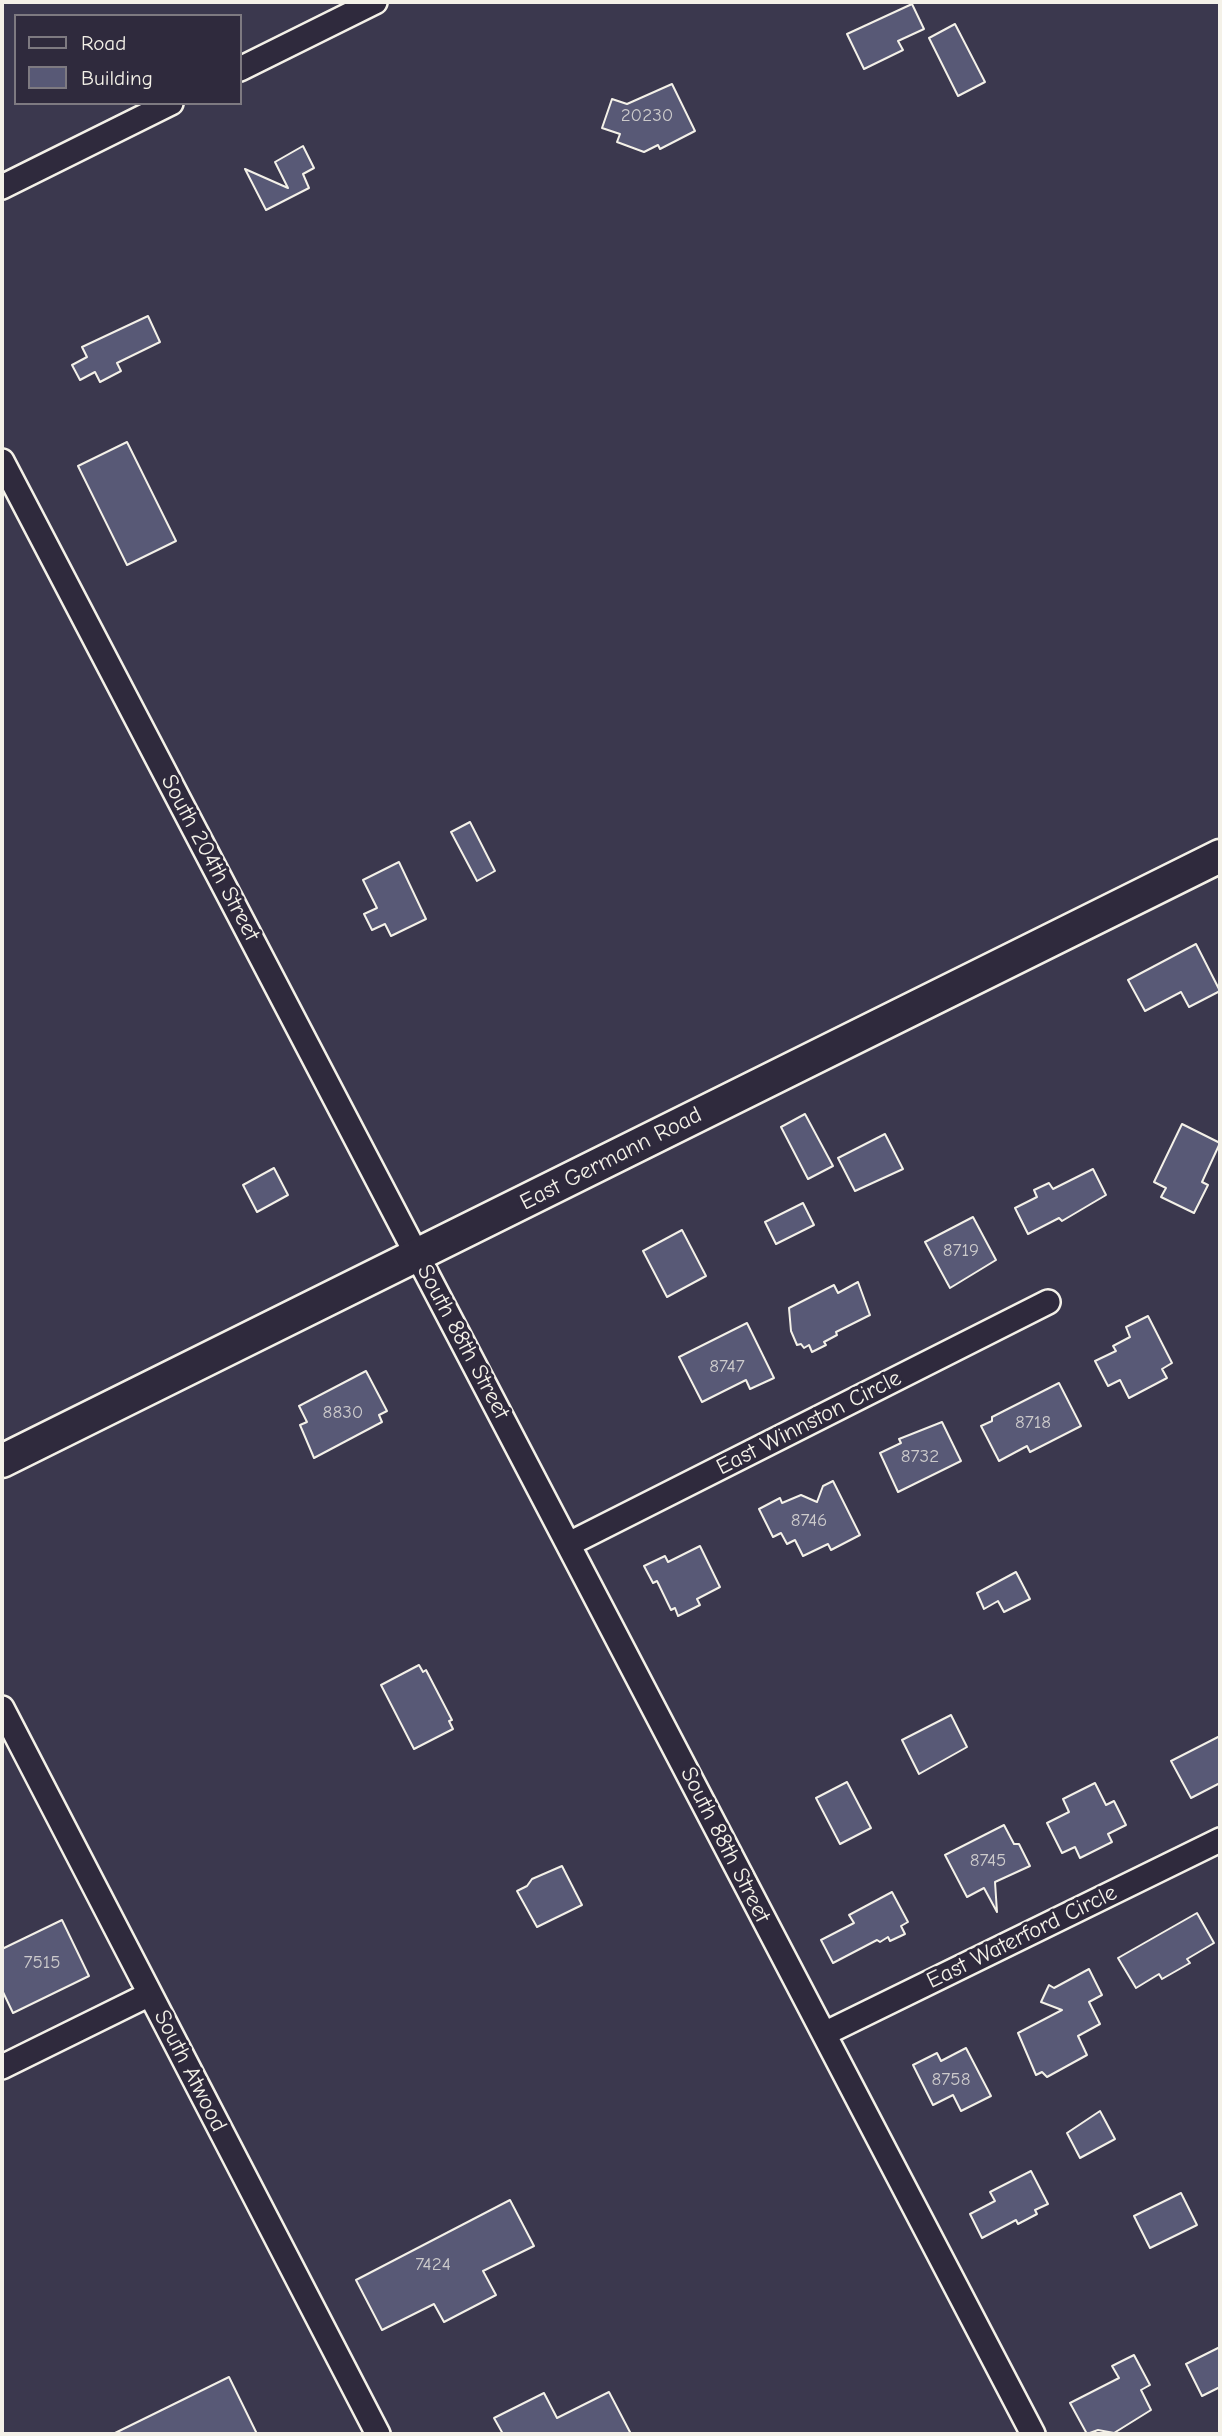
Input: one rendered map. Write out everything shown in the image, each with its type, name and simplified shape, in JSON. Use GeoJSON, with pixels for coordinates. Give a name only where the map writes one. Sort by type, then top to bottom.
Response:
{"type":"FeatureCollection","features":[{"type":"Feature","properties":{"kind":"street"},"geometry":{"type":"LineString","coordinates":[[242,68],[375,2]]}},
{"type":"Feature","properties":{"kind":"street"},"geometry":{"type":"LineString","coordinates":[[2,187],[167,105]]}},
{"type":"Feature","properties":{"kind":"street","name":"South 204th Street"},"geometry":{"type":"LineString","coordinates":[[2,461],[418,1256]]}},
{"type":"Feature","properties":{"kind":"street","name":"East Germann Road"},"geometry":{"type":"LineString","coordinates":[[2,1461],[1220,856]]}},
{"type":"Feature","properties":{"kind":"street","name":"South 88th Street"},"geometry":{"type":"LineString","coordinates":[[418,1256],[1033,2434]]}},
{"type":"Feature","properties":{"kind":"street","name":"East Winnston Circle"},"geometry":{"type":"LineString","coordinates":[[569,1544],[1048,1302]]}},
{"type":"Feature","properties":{"kind":"street","name":"South Atwood"},"geometry":{"type":"LineString","coordinates":[[2,1708],[378,2434]]}},
{"type":"Feature","properties":{"kind":"street","name":"East Waterford Circle"},"geometry":{"type":"LineString","coordinates":[[824,2034],[1220,1840]]}},
{"type":"Feature","properties":{"kind":"street"},"geometry":{"type":"LineString","coordinates":[[2,2067],[150,1994]]}},
{"type":"Feature","properties":{"kind":"building"},"geometry":{"type":"Polygon","coordinates":[[[912,4],[924,29],[898,41],[903,50],[864,69],[847,34],[912,4]]]}},
{"type":"Feature","properties":{"kind":"building"},"geometry":{"type":"Polygon","coordinates":[[[955,24],[985,82],[958,96],[929,38],[955,24]]]}},
{"type":"Feature","properties":{"kind":"building"},"geometry":{"type":"Polygon","coordinates":[[[672,84],[695,131],[660,149],[658,145],[644,152],[617,142],[620,134],[602,128],[612,99],[627,104],[672,84]]]}},
{"type":"Feature","properties":{"kind":"building"},"geometry":{"type":"Polygon","coordinates":[[[303,146],[314,168],[303,174],[309,188],[266,210],[245,169],[288,188],[275,162],[303,146]]]}},
{"type":"Feature","properties":{"kind":"building"},"geometry":{"type":"Polygon","coordinates":[[[148,316],[160,342],[117,363],[121,371],[100,382],[95,372],[80,380],[72,365],[87,357],[82,347],[148,316]]]}},
{"type":"Feature","properties":{"kind":"building"},"geometry":{"type":"Polygon","coordinates":[[[127,442],[176,541],[127,565],[78,466],[127,442]]]}},
{"type":"Feature","properties":{"kind":"building"},"geometry":{"type":"Polygon","coordinates":[[[470,822],[495,871],[477,881],[451,832],[470,822]]]}},
{"type":"Feature","properties":{"kind":"building"},"geometry":{"type":"Polygon","coordinates":[[[399,862],[426,919],[391,936],[385,924],[372,930],[364,914],[377,908],[363,880],[399,862]]]}},
{"type":"Feature","properties":{"kind":"building"},"geometry":{"type":"Polygon","coordinates":[[[1196,944],[1220,991],[1189,1007],[1181,992],[1145,1011],[1128,980],[1196,944]]]}},
{"type":"Feature","properties":{"kind":"building"},"geometry":{"type":"Polygon","coordinates":[[[805,1114],[833,1166],[808,1179],[781,1127],[805,1114]]]}},
{"type":"Feature","properties":{"kind":"building"},"geometry":{"type":"Polygon","coordinates":[[[1182,1124],[1220,1143],[1202,1182],[1208,1185],[1194,1213],[1161,1197],[1166,1188],[1154,1182],[1182,1124]]]}},
{"type":"Feature","properties":{"kind":"building"},"geometry":{"type":"Polygon","coordinates":[[[885,1134],[903,1169],[855,1191],[838,1158],[885,1134]]]}},
{"type":"Feature","properties":{"kind":"building"},"geometry":{"type":"Polygon","coordinates":[[[274,1168],[288,1195],[257,1212],[243,1185],[274,1168]]]}},
{"type":"Feature","properties":{"kind":"building"},"geometry":{"type":"Polygon","coordinates":[[[1093,1169],[1106,1195],[1062,1221],[1059,1218],[1028,1234],[1015,1208],[1037,1197],[1034,1190],[1049,1183],[1053,1189],[1093,1169]]]}},
{"type":"Feature","properties":{"kind":"building"},"geometry":{"type":"Polygon","coordinates":[[[803,1203],[814,1225],[776,1244],[765,1222],[803,1203]]]}},
{"type":"Feature","properties":{"kind":"building"},"geometry":{"type":"Polygon","coordinates":[[[973,1217],[996,1260],[950,1288],[925,1242],[973,1217]]]}},
{"type":"Feature","properties":{"kind":"building"},"geometry":{"type":"Polygon","coordinates":[[[682,1230],[706,1276],[667,1297],[643,1251],[682,1230]]]}},
{"type":"Feature","properties":{"kind":"building"},"geometry":{"type":"Polygon","coordinates":[[[858,1282],[870,1315],[836,1332],[837,1335],[824,1342],[826,1345],[812,1352],[809,1345],[804,1348],[801,1344],[797,1345],[791,1331],[789,1308],[834,1285],[838,1293],[858,1282]]]}},
{"type":"Feature","properties":{"kind":"building"},"geometry":{"type":"Polygon","coordinates":[[[1148,1316],[1172,1363],[1162,1369],[1167,1378],[1129,1398],[1120,1380],[1108,1386],[1095,1361],[1116,1351],[1113,1346],[1130,1337],[1126,1327],[1148,1316]]]}},
{"type":"Feature","properties":{"kind":"building"},"geometry":{"type":"Polygon","coordinates":[[[747,1323],[774,1378],[750,1389],[746,1380],[702,1402],[679,1357],[747,1323]]]}},
{"type":"Feature","properties":{"kind":"building"},"geometry":{"type":"Polygon","coordinates":[[[366,1371],[387,1411],[379,1415],[382,1422],[314,1458],[300,1425],[307,1422],[299,1406],[366,1371]]]}},
{"type":"Feature","properties":{"kind":"building"},"geometry":{"type":"Polygon","coordinates":[[[1059,1383],[1081,1426],[1030,1452],[1027,1446],[999,1461],[981,1426],[992,1421],[992,1417],[1059,1383]]]}},
{"type":"Feature","properties":{"kind":"building"},"geometry":{"type":"Polygon","coordinates":[[[942,1422],[961,1461],[898,1492],[880,1453],[901,1443],[899,1439],[942,1422]]]}},
{"type":"Feature","properties":{"kind":"building"},"geometry":{"type":"Polygon","coordinates":[[[833,1481],[860,1535],[831,1550],[828,1544],[803,1556],[795,1540],[787,1544],[781,1533],[773,1537],[759,1509],[780,1498],[782,1503],[801,1495],[817,1502],[823,1486],[833,1481]]]}},
{"type":"Feature","properties":{"kind":"building"},"geometry":{"type":"Polygon","coordinates":[[[700,1546],[720,1587],[697,1599],[700,1605],[678,1616],[675,1608],[671,1610],[657,1581],[653,1583],[644,1566],[665,1556],[668,1562],[700,1546]]]}},
{"type":"Feature","properties":{"kind":"building"},"geometry":{"type":"Polygon","coordinates":[[[1016,1572],[1030,1599],[1004,1612],[998,1601],[984,1609],[977,1593],[1016,1572]]]}},
{"type":"Feature","properties":{"kind":"building"},"geometry":{"type":"Polygon","coordinates":[[[419,1665],[423,1672],[426,1670],[452,1720],[449,1721],[453,1729],[414,1749],[381,1685],[419,1665]]]}},
{"type":"Feature","properties":{"kind":"building"},"geometry":{"type":"Polygon","coordinates":[[[951,1715],[967,1747],[919,1774],[902,1740],[951,1715]]]}},
{"type":"Feature","properties":{"kind":"building"},"geometry":{"type":"Polygon","coordinates":[[[1220,1736],[1220,1783],[1191,1798],[1171,1761],[1220,1736]]]}},
{"type":"Feature","properties":{"kind":"building"},"geometry":{"type":"Polygon","coordinates":[[[847,1782],[871,1828],[840,1844],[816,1798],[847,1782]]]}},
{"type":"Feature","properties":{"kind":"building"},"geometry":{"type":"Polygon","coordinates":[[[1095,1783],[1106,1805],[1114,1801],[1126,1825],[1108,1834],[1112,1842],[1080,1858],[1075,1847],[1062,1853],[1047,1823],[1069,1812],[1063,1799],[1095,1783]]]}},
{"type":"Feature","properties":{"kind":"building"},"geometry":{"type":"Polygon","coordinates":[[[1004,1825],[1014,1844],[1019,1844],[1030,1866],[995,1882],[997,1912],[984,1888],[967,1897],[945,1855],[1004,1825]]]}},
{"type":"Feature","properties":{"kind":"building"},"geometry":{"type":"Polygon","coordinates":[[[562,1866],[582,1905],[537,1927],[517,1891],[527,1886],[532,1879],[562,1866]]]}},
{"type":"Feature","properties":{"kind":"building"},"geometry":{"type":"Polygon","coordinates":[[[892,1892],[908,1922],[901,1926],[905,1934],[890,1941],[888,1937],[880,1942],[877,1940],[833,1963],[821,1940],[854,1923],[849,1915],[892,1892]]]}},
{"type":"Feature","properties":{"kind":"building"},"geometry":{"type":"Polygon","coordinates":[[[1197,1913],[1214,1943],[1187,1959],[1190,1963],[1162,1979],[1159,1974],[1136,1988],[1118,1958],[1197,1913]]]}},
{"type":"Feature","properties":{"kind":"building"},"geometry":{"type":"Polygon","coordinates":[[[62,1920],[89,1976],[13,2013],[2,1990],[2,1949],[62,1920]]]}},
{"type":"Feature","properties":{"kind":"building"},"geometry":{"type":"Polygon","coordinates":[[[1089,1969],[1102,1995],[1089,2002],[1100,2024],[1078,2036],[1087,2055],[1047,2077],[1042,2072],[1036,2075],[1018,2033],[1062,2010],[1041,2002],[1049,1985],[1054,1988],[1089,1969]]]}},
{"type":"Feature","properties":{"kind":"building"},"geometry":{"type":"Polygon","coordinates":[[[966,2048],[991,2096],[961,2111],[953,2095],[933,2105],[913,2065],[937,2053],[941,2061],[966,2048]]]}},
{"type":"Feature","properties":{"kind":"building"},"geometry":{"type":"Polygon","coordinates":[[[1100,2111],[1115,2139],[1080,2158],[1067,2133],[1100,2111]]]}},
{"type":"Feature","properties":{"kind":"building"},"geometry":{"type":"Polygon","coordinates":[[[1031,2171],[1048,2204],[1035,2210],[1037,2214],[1018,2224],[1016,2220],[982,2238],[970,2214],[995,2201],[990,2192],[1031,2171]]]}},
{"type":"Feature","properties":{"kind":"building"},"geometry":{"type":"Polygon","coordinates":[[[1181,2193],[1197,2225],[1150,2248],[1134,2216],[1181,2193]]]}},
{"type":"Feature","properties":{"kind":"building"},"geometry":{"type":"Polygon","coordinates":[[[510,2200],[534,2246],[483,2271],[496,2295],[444,2322],[434,2304],[382,2330],[356,2280],[510,2200]]]}},
{"type":"Feature","properties":{"kind":"building"},"geometry":{"type":"Polygon","coordinates":[[[1220,2347],[1220,2387],[1202,2396],[1186,2364],[1220,2347]]]}},
{"type":"Feature","properties":{"kind":"building"},"geometry":{"type":"Polygon","coordinates":[[[1134,2355],[1150,2385],[1141,2390],[1151,2410],[1114,2433],[1098,2430],[1087,2434],[1070,2403],[1119,2378],[1112,2366],[1134,2355]]]}},
{"type":"Feature","properties":{"kind":"building"},"geometry":{"type":"Polygon","coordinates":[[[229,2377],[257,2434],[113,2434],[229,2377]]]}},
{"type":"Feature","properties":{"kind":"building"},"geometry":{"type":"Polygon","coordinates":[[[609,2392],[631,2434],[503,2434],[494,2418],[544,2393],[557,2418],[609,2392]]]}}]}
